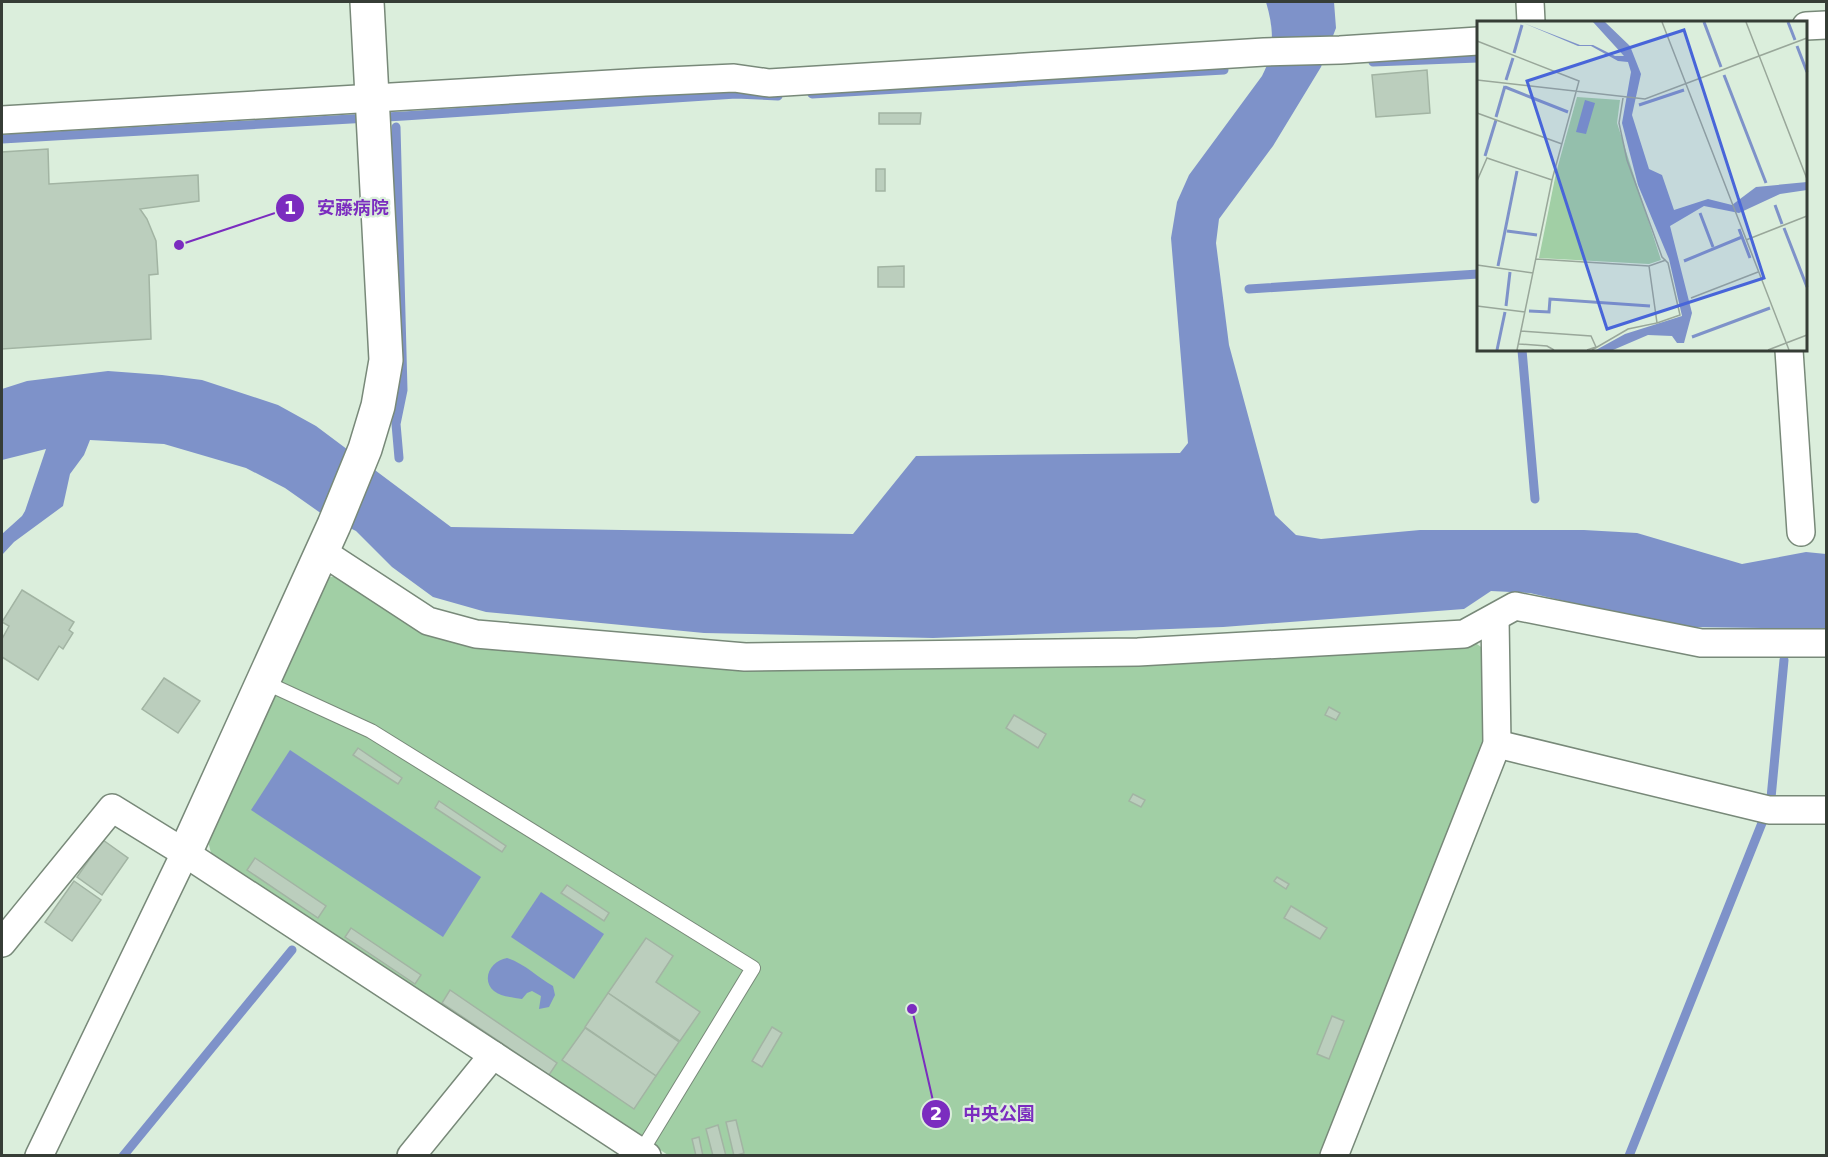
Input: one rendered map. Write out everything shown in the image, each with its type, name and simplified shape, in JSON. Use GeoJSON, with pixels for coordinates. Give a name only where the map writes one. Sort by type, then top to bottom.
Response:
{"type":"FeatureCollection","features":[{"type":"Feature","properties":{"kind":"street"},"geometry":{"type":"LineString","coordinates":[[39,1155],[185,853],[328,538],[365,449],[378,406],[386,360],[366,2]]}},
{"type":"Feature","properties":{"kind":"street"},"geometry":{"type":"LineString","coordinates":[[1530,2],[1531,21]]}},
{"type":"Feature","properties":{"kind":"street"},"geometry":{"type":"LineString","coordinates":[[1807,26],[1827,25]]}},
{"type":"Feature","properties":{"kind":"street"},"geometry":{"type":"LineString","coordinates":[[2,120],[373,112],[734,78],[769,83],[1477,41]]}},
{"type":"Feature","properties":{"kind":"street"},"geometry":{"type":"LineString","coordinates":[[1790,351],[1801,532]]}},
{"type":"Feature","properties":{"kind":"street"},"geometry":{"type":"LineString","coordinates":[[328,538],[428,621],[476,634],[745,657],[1138,652],[1464,634],[1515,606],[1701,643],[1827,643]]}},
{"type":"Feature","properties":{"kind":"street"},"geometry":{"type":"LineString","coordinates":[[1334,1155],[1497,744],[1495,618]]}},
{"type":"Feature","properties":{"kind":"street"},"geometry":{"type":"LineString","coordinates":[[1497,744],[1769,810],[1827,810]]}},
{"type":"Feature","properties":{"kind":"street"},"geometry":{"type":"LineString","coordinates":[[2,943],[112,808],[185,853],[644,1154]]}},
{"type":"Feature","properties":{"kind":"street"},"geometry":{"type":"LineString","coordinates":[[411,1155],[493,1055]]}},
{"type":"Feature","properties":{"kind":"lane"},"geometry":{"type":"LineString","coordinates":[[262,681],[371,731],[753,968],[644,1154]]}},
{"type":"Feature","properties":{"kind":"green space"},"geometry":{"type":"Polygon","coordinates":[[[341,576],[475,645],[1474,642],[1484,649],[1485,739],[1322,1155],[668,1155],[219,863],[211,853],[208,841],[329,577],[341,576]]]}},
{"type":"Feature","properties":{"kind":"water"},"geometry":{"type":"Polygon","coordinates":[[[1266,2],[1334,2],[1336,28],[1321,67],[1273,146],[1219,219],[1216,243],[1229,345],[1275,515],[1296,535],[1321,539],[1420,530],[1584,530],[1637,533],[1742,564],[1806,552],[1826,554],[1826,629],[1688,627],[1530,593],[1491,591],[1464,609],[1223,627],[933,638],[704,633],[486,612],[433,597],[392,567],[356,531],[322,514],[285,488],[246,468],[164,444],[90,440],[84,455],[70,474],[63,506],[14,542],[2,555],[2,534],[25,511],[46,449],[2,460],[2,389],[27,381],[108,371],[202,380],[278,405],[316,426],[451,527],[853,534],[916,456],[1180,453],[1188,443],[1171,238],[1177,202],[1189,175],[1262,76],[1269,58],[1272,40],[1271,21],[1266,2]]]}},
{"type":"Feature","properties":{"kind":"water"},"geometry":{"type":"Polygon","coordinates":[[[290,750],[481,877],[443,937],[251,810],[290,750]]]}},
{"type":"Feature","properties":{"kind":"water"},"geometry":{"type":"Polygon","coordinates":[[[541,892],[604,934],[574,979],[511,937],[541,892]]]}},
{"type":"Feature","properties":{"kind":"water"},"geometry":{"type":"Polygon","coordinates":[[[507,958],[553,986],[555,995],[549,1007],[539,1009],[541,996],[532,991],[522,999],[504,996],[494,991],[488,981],[488,976],[497,962],[507,958]]]}},
{"type":"Feature","properties":{"kind":"building"},"geometry":{"type":"Polygon","coordinates":[[[1427,70],[1430,113],[1376,117],[1372,75],[1427,70]]]}},
{"type":"Feature","properties":{"kind":"building"},"geometry":{"type":"Polygon","coordinates":[[[879,113],[921,113],[920,124],[879,124],[879,113]]]}},
{"type":"Feature","properties":{"kind":"building"},"geometry":{"type":"Polygon","coordinates":[[[48,149],[49,184],[198,175],[199,201],[140,209],[156,241],[158,274],[149,275],[151,339],[2,349],[2,152],[48,149]]]}},
{"type":"Feature","properties":{"kind":"building"},"geometry":{"type":"Polygon","coordinates":[[[876,169],[885,169],[885,191],[876,191],[876,169]]]}},
{"type":"Feature","properties":{"kind":"building"},"geometry":{"type":"Polygon","coordinates":[[[904,266],[904,287],[878,287],[878,267],[904,266]]]}},
{"type":"Feature","properties":{"kind":"building"},"geometry":{"type":"Polygon","coordinates":[[[22,590],[74,622],[69,630],[73,633],[63,649],[59,646],[38,680],[2,657],[2,639],[9,626],[2,622],[22,590]]]}},
{"type":"Feature","properties":{"kind":"building"},"geometry":{"type":"Polygon","coordinates":[[[164,678],[200,701],[178,733],[142,709],[164,678]]]}},
{"type":"Feature","properties":{"kind":"building"},"geometry":{"type":"Polygon","coordinates":[[[1329,707],[1340,713],[1336,720],[1325,715],[1329,707]]]}},
{"type":"Feature","properties":{"kind":"building"},"geometry":{"type":"Polygon","coordinates":[[[1014,715],[1046,734],[1038,748],[1006,728],[1014,715]]]}},
{"type":"Feature","properties":{"kind":"building"},"geometry":{"type":"Polygon","coordinates":[[[358,748],[402,778],[398,784],[353,755],[358,748]]]}},
{"type":"Feature","properties":{"kind":"building"},"geometry":{"type":"Polygon","coordinates":[[[1133,794],[1145,800],[1141,807],[1129,801],[1133,794]]]}},
{"type":"Feature","properties":{"kind":"building"},"geometry":{"type":"Polygon","coordinates":[[[439,801],[506,846],[502,852],[435,808],[439,801]]]}},
{"type":"Feature","properties":{"kind":"building"},"geometry":{"type":"Polygon","coordinates":[[[103,840],[128,858],[102,895],[77,877],[103,840]]]}},
{"type":"Feature","properties":{"kind":"building"},"geometry":{"type":"Polygon","coordinates":[[[255,858],[326,906],[318,918],[247,870],[255,858]]]}},
{"type":"Feature","properties":{"kind":"building"},"geometry":{"type":"Polygon","coordinates":[[[1277,877],[1289,884],[1286,889],[1274,881],[1277,877]]]}},
{"type":"Feature","properties":{"kind":"building"},"geometry":{"type":"Polygon","coordinates":[[[74,881],[101,900],[72,941],[45,922],[74,881]]]}},
{"type":"Feature","properties":{"kind":"building"},"geometry":{"type":"Polygon","coordinates":[[[567,885],[609,913],[604,921],[561,893],[567,885]]]}},
{"type":"Feature","properties":{"kind":"building"},"geometry":{"type":"Polygon","coordinates":[[[1291,906],[1327,928],[1320,939],[1284,918],[1291,906]]]}},
{"type":"Feature","properties":{"kind":"building"},"geometry":{"type":"Polygon","coordinates":[[[351,928],[421,975],[415,984],[345,937],[351,928]]]}},
{"type":"Feature","properties":{"kind":"building"},"geometry":{"type":"Polygon","coordinates":[[[646,938],[673,956],[656,982],[700,1012],[680,1041],[608,993],[646,938]]]}},
{"type":"Feature","properties":{"kind":"building"},"geometry":{"type":"Polygon","coordinates":[[[450,990],[557,1063],[549,1075],[442,1003],[450,990]]]}},
{"type":"Feature","properties":{"kind":"building"},"geometry":{"type":"Polygon","coordinates":[[[608,993],[679,1042],[656,1076],[585,1027],[608,993]]]}},
{"type":"Feature","properties":{"kind":"building"},"geometry":{"type":"Polygon","coordinates":[[[1332,1016],[1344,1021],[1329,1059],[1317,1054],[1332,1016]]]}},
{"type":"Feature","properties":{"kind":"building"},"geometry":{"type":"Polygon","coordinates":[[[772,1027],[782,1033],[762,1067],[752,1061],[772,1027]]]}},
{"type":"Feature","properties":{"kind":"building"},"geometry":{"type":"Polygon","coordinates":[[[585,1028],[656,1076],[634,1109],[562,1060],[585,1028]]]}},
{"type":"Feature","properties":{"kind":"building"},"geometry":{"type":"Polygon","coordinates":[[[736,1120],[744,1153],[734,1156],[726,1122],[736,1120]]]}},
{"type":"Feature","properties":{"kind":"building"},"geometry":{"type":"Polygon","coordinates":[[[718,1125],[726,1156],[713,1156],[706,1129],[718,1125]]]}},
{"type":"Feature","properties":{"kind":"building"},"geometry":{"type":"Polygon","coordinates":[[[699,1137],[703,1156],[696,1156],[692,1139],[699,1137]]]}},
{"type":"Feature","properties":{"kind":"waterway"},"geometry":{"type":"LineString","coordinates":[[1373,62],[1477,58]]}},
{"type":"Feature","properties":{"kind":"waterway"},"geometry":{"type":"LineString","coordinates":[[812,94],[1224,70]]}},
{"type":"Feature","properties":{"kind":"waterway"},"geometry":{"type":"LineString","coordinates":[[2,139],[736,94],[778,96]]}},
{"type":"Feature","properties":{"kind":"waterway"},"geometry":{"type":"LineString","coordinates":[[396,127],[403,390],[396,424],[399,458]]}},
{"type":"Feature","properties":{"kind":"waterway"},"geometry":{"type":"LineString","coordinates":[[1249,289],[1477,274]]}},
{"type":"Feature","properties":{"kind":"waterway"},"geometry":{"type":"LineString","coordinates":[[1522,351],[1535,499]]}},
{"type":"Feature","properties":{"kind":"waterway"},"geometry":{"type":"LineString","coordinates":[[1771,798],[1784,660]]}},
{"type":"Feature","properties":{"kind":"waterway"},"geometry":{"type":"LineString","coordinates":[[1629,1156],[1764,818]]}},
{"type":"Feature","properties":{"kind":"waterway"},"geometry":{"type":"LineString","coordinates":[[123,1156],[292,950]]}},
{"type":"Feature","properties":{"kind":"place","name":"安藤病院"},"geometry":{"type":"Point","coordinates":[179,245]}},
{"type":"Feature","properties":{"kind":"place","name":"中央公園"},"geometry":{"type":"Point","coordinates":[912,1009]}}]}
